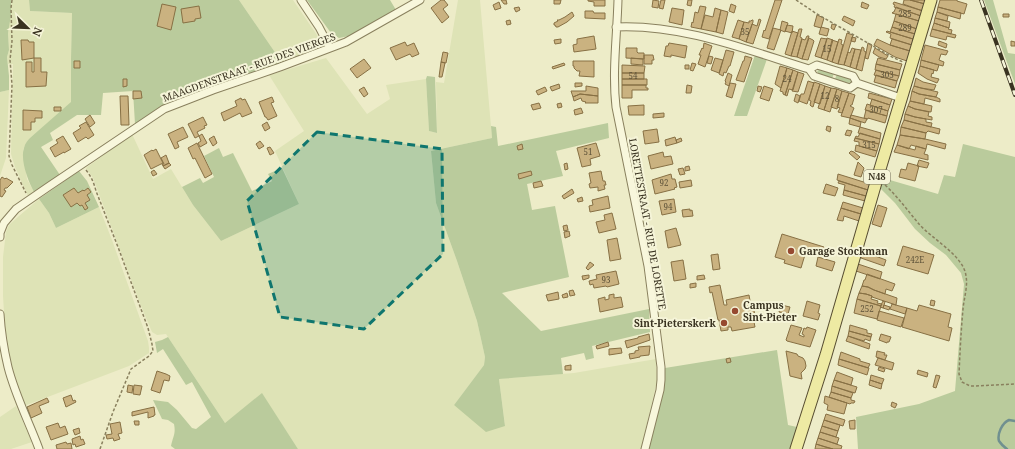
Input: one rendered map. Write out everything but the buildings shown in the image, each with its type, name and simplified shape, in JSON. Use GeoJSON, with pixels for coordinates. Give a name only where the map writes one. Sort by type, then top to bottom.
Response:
{"type":"FeatureCollection","features":[{"type":"Feature","properties":{"kind":"main road","name":"N48"},"geometry":{"type":"LineString","coordinates":[[796,449],[826,355],[931,0]]}},
{"type":"Feature","properties":{"kind":"street"},"geometry":{"type":"LineString","coordinates":[[301,0],[319,27],[330,48]]}},
{"type":"Feature","properties":{"kind":"street","name":"MAAGDENSTRAAT - RUE DES VIERGES"},"geometry":{"type":"LineString","coordinates":[[0,237],[4,223],[16,209],[164,109],[346,42],[420,0]]}},
{"type":"Feature","properties":{"kind":"street","name":"LORETTESTRAAT - RUE DE LORETTE"},"geometry":{"type":"LineString","coordinates":[[618,0],[616,27],[616,107],[648,266],[661,367],[660,390],[645,449]]}},
{"type":"Feature","properties":{"kind":"street"},"geometry":{"type":"LineString","coordinates":[[616,27],[629,26],[685,33],[721,42],[809,69],[814,76],[850,88],[857,83]]}},
{"type":"Feature","properties":{"kind":"street"},"geometry":{"type":"LineString","coordinates":[[809,69],[817,65],[853,76],[857,83],[901,98]]}},
{"type":"Feature","properties":{"kind":"street"},"geometry":{"type":"LineString","coordinates":[[0,314],[9,369],[39,449]]}},
{"type":"Feature","properties":{"kind":"path"},"geometry":{"type":"LineString","coordinates":[[12,0],[12,41],[10,60],[12,85],[9,156],[29,200]]}},
{"type":"Feature","properties":{"kind":"path"},"geometry":{"type":"LineString","coordinates":[[796,0],[817,14],[894,58],[911,65]]}},
{"type":"Feature","properties":{"kind":"path"},"geometry":{"type":"LineString","coordinates":[[82,164],[90,174],[94,183],[148,328],[153,351],[149,356],[131,369],[113,412],[100,449]]}},
{"type":"Feature","properties":{"kind":"path"},"geometry":{"type":"LineString","coordinates":[[877,179],[894,193],[920,225],[962,264],[966,274],[959,374],[962,382],[970,386],[1015,384]]}},
{"type":"Feature","properties":{"kind":"highlighted area"},"geometry":{"type":"Polygon","coordinates":[[[317,132],[442,149],[443,254],[364,329],[280,317],[247,201],[317,132]]]}},
{"type":"Feature","properties":{"kind":"green space"},"geometry":{"type":"Polygon","coordinates":[[[0,0],[11,0],[11,15],[8,33],[9,50],[7,57],[9,90],[0,92],[0,0]]]}},
{"type":"Feature","properties":{"kind":"green space"},"geometry":{"type":"Polygon","coordinates":[[[12,0],[29,0],[30,11],[72,13],[71,103],[26,143],[23,150],[27,179],[34,192],[28,196],[11,154],[13,64],[8,64],[7,57],[9,50],[8,33],[12,0]]]}},
{"type":"Feature","properties":{"kind":"green space"},"geometry":{"type":"Polygon","coordinates":[[[29,0],[239,0],[283,64],[247,74],[179,100],[135,124],[133,91],[103,93],[101,115],[77,115],[50,133],[53,140],[41,147],[60,175],[34,192],[29,182],[24,164],[24,148],[31,137],[71,102],[72,13],[30,11],[29,0]]]}},
{"type":"Feature","properties":{"kind":"green space"},"geometry":{"type":"Polygon","coordinates":[[[239,0],[293,0],[317,35],[318,40],[315,48],[311,52],[283,64],[239,0]]]}},
{"type":"Feature","properties":{"kind":"green space"},"geometry":{"type":"Polygon","coordinates":[[[307,0],[390,0],[396,10],[349,36],[339,38],[331,33],[307,0]]]}},
{"type":"Feature","properties":{"kind":"green space"},"geometry":{"type":"Polygon","coordinates":[[[458,0],[480,0],[492,138],[431,151],[436,203],[477,321],[485,357],[484,365],[454,405],[505,425],[499,379],[574,373],[656,359],[657,381],[641,449],[298,449],[262,394],[225,423],[166,334],[157,335],[152,332],[141,306],[93,178],[86,168],[132,134],[153,179],[171,169],[193,205],[221,241],[299,204],[275,151],[304,131],[269,75],[326,58],[367,114],[390,99],[386,85],[426,79],[429,131],[437,133],[436,82],[444,83],[458,0]]]}},
{"type":"Feature","properties":{"kind":"green space"},"geometry":{"type":"Polygon","coordinates":[[[984,0],[993,0],[1008,53],[1015,54],[1015,84],[984,0]]]}},
{"type":"Feature","properties":{"kind":"green space"},"geometry":{"type":"Polygon","coordinates":[[[755,55],[767,59],[747,116],[734,116],[755,55]]]}},
{"type":"Feature","properties":{"kind":"green space"},"geometry":{"type":"Polygon","coordinates":[[[821,69],[834,73],[832,79],[819,74],[817,71],[821,69]]]}},
{"type":"Feature","properties":{"kind":"green space"},"geometry":{"type":"Polygon","coordinates":[[[837,74],[850,78],[851,82],[848,83],[835,79],[837,74]]]}},
{"type":"Feature","properties":{"kind":"green space"},"geometry":{"type":"Polygon","coordinates":[[[427,76],[435,77],[437,133],[429,131],[427,76]]]}},
{"type":"Feature","properties":{"kind":"green space"},"geometry":{"type":"Polygon","coordinates":[[[9,90],[6,158],[0,176],[0,92],[9,90]]]}},
{"type":"Feature","properties":{"kind":"green space"},"geometry":{"type":"Polygon","coordinates":[[[608,123],[609,138],[556,151],[563,176],[527,184],[532,210],[555,206],[569,277],[502,293],[541,331],[649,309],[650,332],[592,346],[594,358],[586,360],[584,353],[561,358],[563,374],[499,379],[505,426],[486,432],[454,405],[484,365],[485,357],[477,321],[436,203],[431,151],[492,138],[491,126],[496,127],[498,146],[608,123]]]}},
{"type":"Feature","properties":{"kind":"green space"},"geometry":{"type":"Polygon","coordinates":[[[963,144],[1015,157],[1015,449],[858,449],[856,417],[919,404],[955,391],[964,284],[961,273],[946,255],[915,229],[895,203],[880,188],[883,178],[938,194],[944,175],[955,177],[963,144]]]}},
{"type":"Feature","properties":{"kind":"green space"},"geometry":{"type":"Polygon","coordinates":[[[219,148],[223,157],[233,153],[252,191],[272,181],[268,174],[282,168],[299,204],[221,241],[193,205],[182,187],[200,178],[203,183],[214,177],[204,156],[219,148]]]}},
{"type":"Feature","properties":{"kind":"green space"},"geometry":{"type":"Polygon","coordinates":[[[79,171],[87,181],[99,207],[56,228],[49,213],[39,199],[79,171]]]}},
{"type":"Feature","properties":{"kind":"green space"},"geometry":{"type":"Polygon","coordinates":[[[39,199],[49,213],[56,228],[99,207],[148,341],[149,353],[129,366],[24,406],[9,354],[5,328],[3,257],[6,232],[9,225],[39,199]]]}},
{"type":"Feature","properties":{"kind":"green space"},"geometry":{"type":"Polygon","coordinates":[[[168,337],[225,423],[262,393],[298,449],[175,449],[171,446],[175,427],[174,424],[168,420],[162,419],[153,400],[168,402],[192,428],[196,429],[211,417],[192,382],[186,385],[163,349],[157,353],[155,342],[168,337]]]}},
{"type":"Feature","properties":{"kind":"green space"},"geometry":{"type":"Polygon","coordinates":[[[777,350],[788,425],[797,427],[790,449],[649,449],[662,390],[665,368],[777,350]]]}},
{"type":"Feature","properties":{"kind":"green space"},"geometry":{"type":"Polygon","coordinates":[[[16,406],[32,442],[11,449],[0,449],[0,417],[16,406]]]}},
{"type":"Feature","properties":{"kind":"waterway"},"geometry":{"type":"LineString","coordinates":[[1007,449],[999,441],[999,432],[1006,421],[1015,421]]}},
{"type":"Feature","properties":{"kind":"railway"},"geometry":{"type":"LineString","coordinates":[[981,0],[1015,95]]}},
{"type":"Feature","properties":{"kind":"place","name":"Garage Stockman"},"geometry":{"type":"Point","coordinates":[791,251]}},
{"type":"Feature","properties":{"kind":"place","name":"Campus Sint-Pieter"},"geometry":{"type":"Point","coordinates":[735,311]}},
{"type":"Feature","properties":{"kind":"place","name":"Sint-Pieterskerk"},"geometry":{"type":"Point","coordinates":[724,323]}}]}
